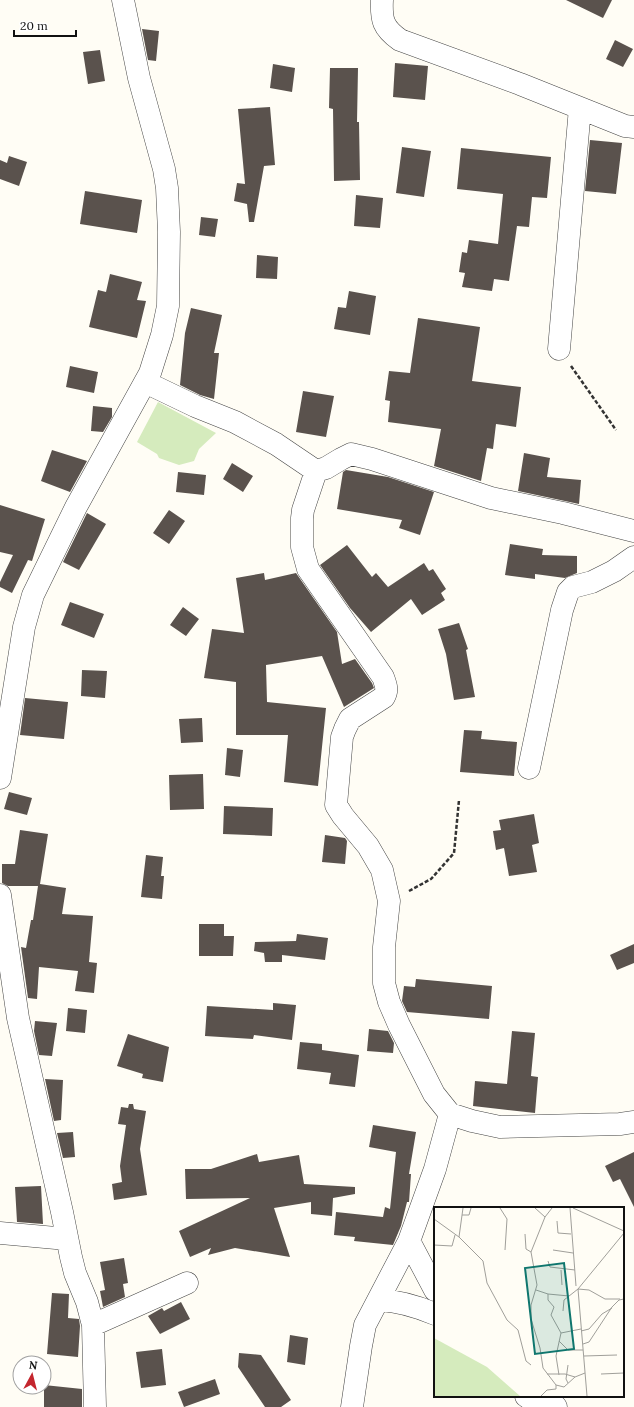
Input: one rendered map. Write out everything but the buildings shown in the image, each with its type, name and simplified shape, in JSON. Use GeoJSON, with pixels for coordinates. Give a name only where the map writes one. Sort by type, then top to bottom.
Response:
{"type":"FeatureCollection","features":[{"type":"Feature","properties":{"kind":"street"},"geometry":{"type":"LineString","coordinates":[[0,778],[24,628],[33,595],[76,507],[150,373],[160,341],[168,306],[169,232],[167,188],[164,169],[139,78],[123,0]]}},
{"type":"Feature","properties":{"kind":"street"},"geometry":{"type":"LineString","coordinates":[[382,0],[382,19],[384,24],[391,34],[400,40],[520,84],[625,126],[634,127]]}},
{"type":"Feature","properties":{"kind":"street"},"geometry":{"type":"LineString","coordinates":[[560,349],[580,108]]}},
{"type":"Feature","properties":{"kind":"street"},"geometry":{"type":"LineString","coordinates":[[145,382],[195,406],[235,422],[276,444],[316,471]]}},
{"type":"Feature","properties":{"kind":"street"},"geometry":{"type":"LineString","coordinates":[[316,471],[326,468],[340,459],[354,454],[491,498],[563,513],[634,531]]}},
{"type":"Feature","properties":{"kind":"street"},"geometry":{"type":"LineString","coordinates":[[316,471],[303,510],[302,518],[302,548],[308,569],[384,677],[387,692],[384,697],[350,719],[343,733],[336,805],[343,816],[368,846],[382,870],[388,901],[384,947],[384,983],[389,1002],[399,1025],[434,1094],[450,1114],[472,1121],[500,1126],[620,1124],[634,1122]]}},
{"type":"Feature","properties":{"kind":"street"},"geometry":{"type":"LineString","coordinates":[[529,768],[562,610],[568,592],[573,587],[592,582],[614,571],[634,557]]}},
{"type":"Feature","properties":{"kind":"street"},"geometry":{"type":"LineString","coordinates":[[0,895],[18,1018],[72,1262],[87,1302],[93,1325],[95,1407]]}},
{"type":"Feature","properties":{"kind":"street"},"geometry":{"type":"LineString","coordinates":[[352,1407],[365,1325],[410,1241],[435,1169],[450,1114]]}},
{"type":"Feature","properties":{"kind":"street"},"geometry":{"type":"LineString","coordinates":[[0,1233],[68,1239]]}},
{"type":"Feature","properties":{"kind":"street"},"geometry":{"type":"LineString","coordinates":[[410,1241],[434,1288]]}},
{"type":"Feature","properties":{"kind":"street"},"geometry":{"type":"LineString","coordinates":[[93,1325],[187,1283]]}},
{"type":"Feature","properties":{"kind":"street"},"geometry":{"type":"LineString","coordinates":[[379,1300],[408,1303],[434,1314]]}},
{"type":"Feature","properties":{"kind":"street"},"geometry":{"type":"LineString","coordinates":[[527,1397],[533,1401],[556,1407]]}},
{"type":"Feature","properties":{"kind":"path"},"geometry":{"type":"LineString","coordinates":[[560,349],[616,430]]}},
{"type":"Feature","properties":{"kind":"path"},"geometry":{"type":"LineString","coordinates":[[388,901],[431,879],[454,853],[459,800]]}},
{"type":"Feature","properties":{"kind":"green space"},"geometry":{"type":"Polygon","coordinates":[[[158,402],[216,433],[199,449],[194,461],[179,465],[159,458],[157,454],[137,442],[158,402]]]}}]}
